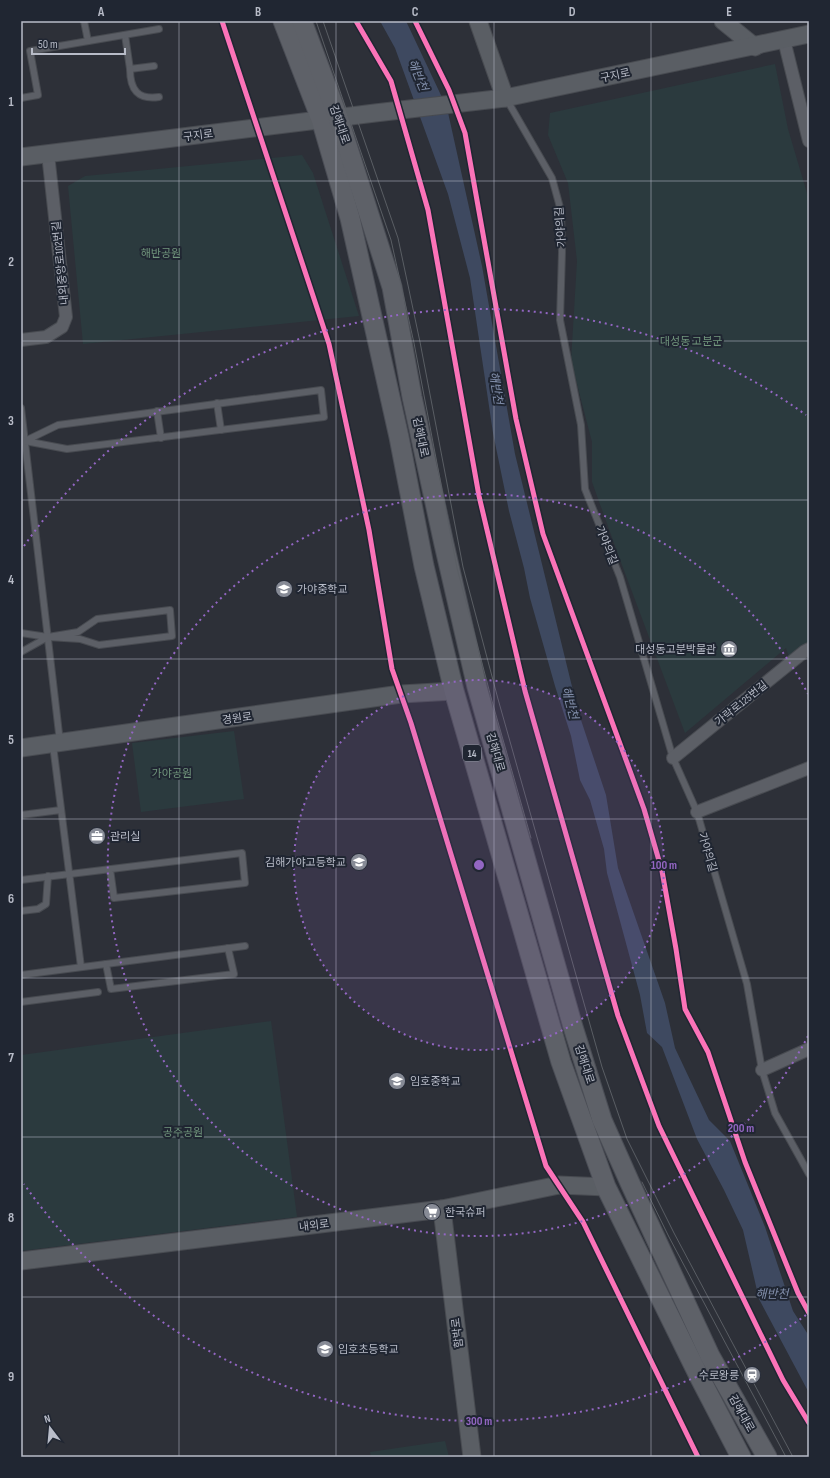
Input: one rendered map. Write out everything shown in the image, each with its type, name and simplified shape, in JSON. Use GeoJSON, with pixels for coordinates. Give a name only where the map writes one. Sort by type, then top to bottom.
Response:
{"type":"FeatureCollection","features":[{"type":"Feature","properties":{"kind":"main road","name":"김해대로"},"geometry":{"type":"LineString","coordinates":[[283,21],[329,118],[392,287],[412,397],[477,687],[573,1027],[602,1120],[710,1356],[767,1457]]}},
{"type":"Feature","properties":{"kind":"main road","name":"김해대로"},"geometry":{"type":"LineString","coordinates":[[302,21],[329,118],[399,437],[424,566],[454,691],[561,1062],[606,1187],[700,1378],[741,1457]]}},
{"type":"Feature","properties":{"kind":"street","name":"가야의길"},"geometry":{"type":"LineString","coordinates":[[478,21],[505,98]]}},
{"type":"Feature","properties":{"kind":"street"},"geometry":{"type":"LineString","coordinates":[[723,21],[755,46]]}},
{"type":"Feature","properties":{"kind":"street","name":"구지로"},"geometry":{"type":"LineString","coordinates":[[21,157],[329,118],[505,98],[809,34]]}},
{"type":"Feature","properties":{"kind":"street"},"geometry":{"type":"LineString","coordinates":[[784,40],[809,141]]}},
{"type":"Feature","properties":{"kind":"street","name":"내외중앙로102번길"},"geometry":{"type":"LineString","coordinates":[[21,340],[46,337],[62,327],[66,317],[48,154]]}},
{"type":"Feature","properties":{"kind":"street","name":"가락로125번길"},"geometry":{"type":"LineString","coordinates":[[674,758],[809,649]]}},
{"type":"Feature","properties":{"kind":"street","name":"경원로"},"geometry":{"type":"LineString","coordinates":[[21,748],[401,694],[454,691]]}},
{"type":"Feature","properties":{"kind":"street"},"geometry":{"type":"LineString","coordinates":[[697,812],[809,768]]}},
{"type":"Feature","properties":{"kind":"street"},"geometry":{"type":"LineString","coordinates":[[762,1070],[809,1049]]}},
{"type":"Feature","properties":{"kind":"street","name":"내외로"},"geometry":{"type":"LineString","coordinates":[[21,1261],[442,1209],[559,1185],[606,1187]]}},
{"type":"Feature","properties":{"kind":"street","name":"함박로"},"geometry":{"type":"LineString","coordinates":[[442,1209],[472,1457]]}},
{"type":"Feature","properties":{"kind":"lane"},"geometry":{"type":"LineString","coordinates":[[84,21],[88,41]]}},
{"type":"Feature","properties":{"kind":"lane"},"geometry":{"type":"LineString","coordinates":[[21,98],[38,95],[30,51],[159,29]]}},
{"type":"Feature","properties":{"kind":"lane"},"geometry":{"type":"LineString","coordinates":[[126,35],[132,85],[138,95],[150,98],[159,97]]}},
{"type":"Feature","properties":{"kind":"lane"},"geometry":{"type":"LineString","coordinates":[[130,70],[154,66]]}},
{"type":"Feature","properties":{"kind":"lane","name":"가야의길"},"geometry":{"type":"LineString","coordinates":[[505,98],[552,178],[560,211],[562,252],[560,320],[581,425],[585,489],[620,577],[674,758],[697,812],[747,984],[762,1070],[775,1113],[809,1174]]}},
{"type":"Feature","properties":{"kind":"lane"},"geometry":{"type":"LineString","coordinates":[[321,390],[324,417],[67,449],[22,441],[58,425],[321,390]]}},
{"type":"Feature","properties":{"kind":"lane"},"geometry":{"type":"LineString","coordinates":[[217,403],[221,430]]}},
{"type":"Feature","properties":{"kind":"lane"},"geometry":{"type":"LineString","coordinates":[[21,408],[22,441],[48,637],[61,810],[81,967]]}},
{"type":"Feature","properties":{"kind":"lane"},"geometry":{"type":"LineString","coordinates":[[157,411],[161,438]]}},
{"type":"Feature","properties":{"kind":"lane"},"geometry":{"type":"LineString","coordinates":[[21,633],[48,637],[80,639],[99,646],[172,636],[170,610],[97,619],[78,632],[48,637],[21,652]]}},
{"type":"Feature","properties":{"kind":"lane"},"geometry":{"type":"LineString","coordinates":[[21,815],[61,810]]}},
{"type":"Feature","properties":{"kind":"lane"},"geometry":{"type":"LineString","coordinates":[[21,880],[48,876],[242,853],[245,884],[114,898],[110,869]]}},
{"type":"Feature","properties":{"kind":"lane"},"geometry":{"type":"LineString","coordinates":[[21,911],[38,909],[46,904],[48,876]]}},
{"type":"Feature","properties":{"kind":"lane"},"geometry":{"type":"LineString","coordinates":[[21,975],[245,946]]}},
{"type":"Feature","properties":{"kind":"lane"},"geometry":{"type":"LineString","coordinates":[[106,964],[110,989],[234,974],[228,948]]}},
{"type":"Feature","properties":{"kind":"lane"},"geometry":{"type":"LineString","coordinates":[[21,1002],[98,992]]}},
{"type":"Feature","properties":{"kind":"green space","name":"대성동 고분군"},"geometry":{"type":"Polygon","coordinates":[[[775,64],[788,129],[809,200],[809,647],[789,657],[786,648],[685,733],[592,482],[592,442],[571,361],[577,261],[568,183],[548,135],[550,113],[775,64]]]}},
{"type":"Feature","properties":{"kind":"green space","name":"해반공원"},"geometry":{"type":"Polygon","coordinates":[[[302,155],[313,173],[359,316],[83,344],[68,186],[85,176],[302,155]]]}},
{"type":"Feature","properties":{"kind":"green space","name":"가야공원"},"geometry":{"type":"Polygon","coordinates":[[[234,731],[244,799],[141,812],[132,743],[234,731]]]}},
{"type":"Feature","properties":{"kind":"green space","name":"공주공원"},"geometry":{"type":"Polygon","coordinates":[[[271,1021],[297,1217],[21,1251],[21,1055],[271,1021]]]}},
{"type":"Feature","properties":{"kind":"green space"},"geometry":{"type":"Polygon","coordinates":[[[445,1441],[449,1457],[371,1457],[370,1452],[445,1441]]]}},
{"type":"Feature","properties":{"kind":"water","name":"해반천"},"geometry":{"type":"Polygon","coordinates":[[[380,21],[406,21],[447,108],[482,266],[515,454],[578,711],[606,795],[618,868],[665,1003],[675,1048],[709,1120],[730,1141],[765,1227],[793,1311],[809,1336],[809,1393],[759,1299],[743,1230],[697,1139],[662,1047],[647,1033],[640,995],[607,873],[604,849],[590,800],[580,780],[571,736],[530,598],[524,568],[509,511],[493,433],[470,278],[448,194],[395,48],[380,21]]]}},
{"type":"Feature","properties":{"kind":"tram line"},"geometry":{"type":"LineString","coordinates":[[316,21],[391,240],[414,343],[457,568],[492,701],[531,838]]}},
{"type":"Feature","properties":{"kind":"tram line"},"geometry":{"type":"LineString","coordinates":[[323,21],[398,238],[420,342],[463,567],[498,699],[602,1067],[627,1139],[674,1233],[793,1457]]}},
{"type":"Feature","properties":{"kind":"tram line"},"geometry":{"type":"LineString","coordinates":[[642,1182],[669,1237],[786,1457]]}},
{"type":"Feature","properties":{"kind":"cycle path"},"geometry":{"type":"LineString","coordinates":[[222,21],[329,344],[369,530],[392,669],[411,723],[546,1166],[583,1222],[698,1457]]}},
{"type":"Feature","properties":{"kind":"cycle path"},"geometry":{"type":"LineString","coordinates":[[356,21],[391,81],[428,210],[479,496],[525,691],[618,1016],[659,1126],[783,1380],[809,1423]]}},
{"type":"Feature","properties":{"kind":"cycle path"},"geometry":{"type":"LineString","coordinates":[[415,21],[449,90],[465,133],[516,419],[543,534],[644,809],[662,871],[685,1009],[708,1052],[745,1162],[798,1293],[809,1313]]}},
{"type":"Feature","properties":{"kind":"place","name":"가야중학교"},"geometry":{"type":"Point","coordinates":[284,589]}},
{"type":"Feature","properties":{"kind":"place","name":"대성동고분박물관"},"geometry":{"type":"Point","coordinates":[729,649]}},
{"type":"Feature","properties":{"kind":"place","name":"관리실"},"geometry":{"type":"Point","coordinates":[97,836]}},
{"type":"Feature","properties":{"kind":"place","name":"김해가야고등학교"},"geometry":{"type":"Point","coordinates":[359,862]}},
{"type":"Feature","properties":{"kind":"place","name":"임호중학교"},"geometry":{"type":"Point","coordinates":[397,1081]}},
{"type":"Feature","properties":{"kind":"place","name":"한국슈퍼"},"geometry":{"type":"Point","coordinates":[432,1212]}},
{"type":"Feature","properties":{"kind":"place","name":"임호초등학교"},"geometry":{"type":"Point","coordinates":[325,1349]}},
{"type":"Feature","properties":{"kind":"place","name":"수로왕릉"},"geometry":{"type":"Point","coordinates":[752,1375]}}]}
